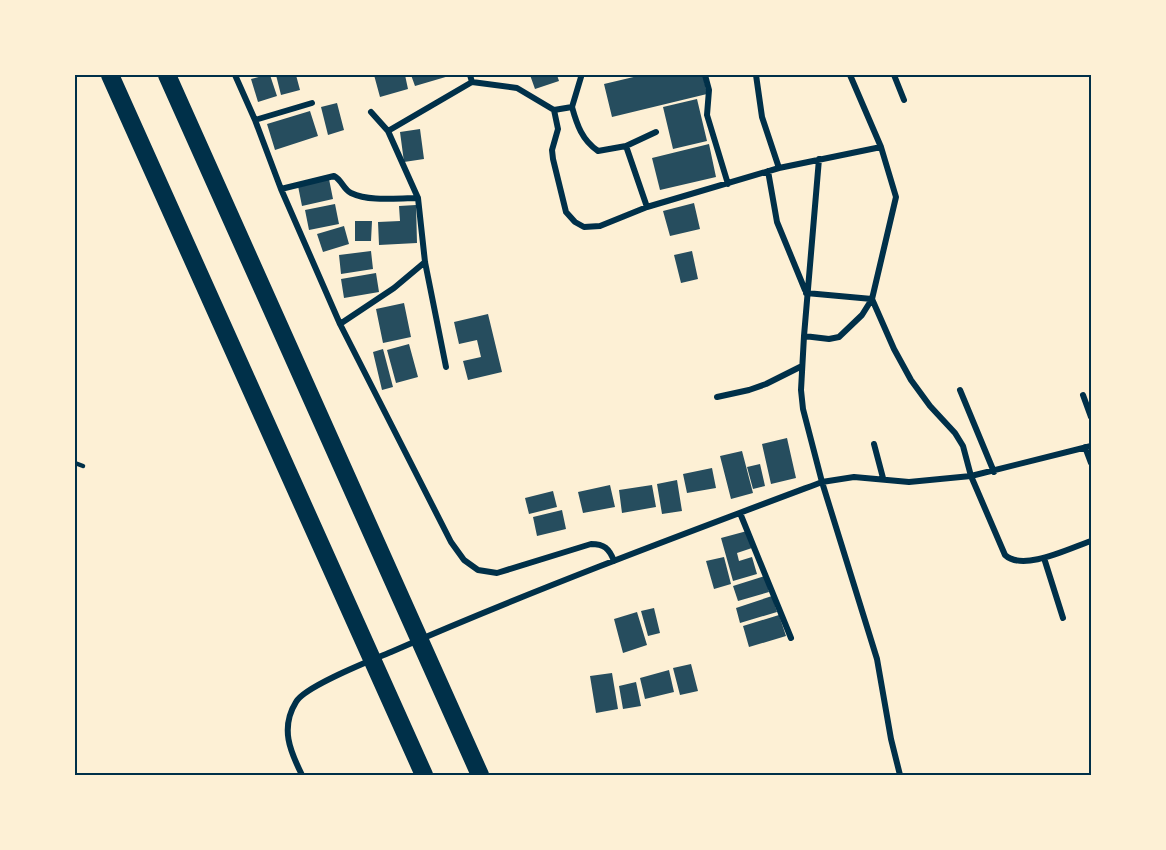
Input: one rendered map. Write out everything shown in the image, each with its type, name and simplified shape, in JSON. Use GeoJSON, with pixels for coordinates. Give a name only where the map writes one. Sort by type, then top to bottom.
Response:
{"type":"FeatureCollection","features":[{"type":"Feature","properties":{"kind":"highway"},"geometry":{"type":"LineString","coordinates":[[110,75],[424,775]]}},
{"type":"Feature","properties":{"kind":"highway"},"geometry":{"type":"LineString","coordinates":[[167,75],[480,775]]}},
{"type":"Feature","properties":{"kind":"street"},"geometry":{"type":"LineString","coordinates":[[235,75],[281,189],[340,324],[451,542],[464,560],[478,570],[497,573],[591,544],[602,544],[610,550],[614,561]]}},
{"type":"Feature","properties":{"kind":"street"},"geometry":{"type":"LineString","coordinates":[[705,75],[709,90],[708,115],[728,184]]}},
{"type":"Feature","properties":{"kind":"street"},"geometry":{"type":"LineString","coordinates":[[756,75],[762,117],[779,168]]}},
{"type":"Feature","properties":{"kind":"street"},"geometry":{"type":"LineString","coordinates":[[804,336],[829,339],[839,337],[862,315],[872,299],[896,197],[881,147],[850,75]]}},
{"type":"Feature","properties":{"kind":"street"},"geometry":{"type":"LineString","coordinates":[[894,75],[904,100]]}},
{"type":"Feature","properties":{"kind":"street"},"geometry":{"type":"LineString","coordinates":[[581,77],[572,107],[578,127],[591,146],[598,151],[626,146],[656,132]]}},
{"type":"Feature","properties":{"kind":"street"},"geometry":{"type":"LineString","coordinates":[[388,131],[471,79],[517,88],[554,110],[572,107]]}},
{"type":"Feature","properties":{"kind":"street"},"geometry":{"type":"LineString","coordinates":[[255,120],[312,103]]}},
{"type":"Feature","properties":{"kind":"street"},"geometry":{"type":"LineString","coordinates":[[554,110],[558,129],[552,150],[553,159],[566,212],[575,222],[584,227],[600,226],[647,207],[779,168],[881,147]]}},
{"type":"Feature","properties":{"kind":"street"},"geometry":{"type":"LineString","coordinates":[[371,112],[388,131],[417,198],[425,262],[446,367]]}},
{"type":"Feature","properties":{"kind":"street"},"geometry":{"type":"LineString","coordinates":[[626,146],[647,207]]}},
{"type":"Feature","properties":{"kind":"street"},"geometry":{"type":"LineString","coordinates":[[819,159],[806,293],[802,409],[822,482],[877,659],[891,739],[900,775]]}},
{"type":"Feature","properties":{"kind":"street"},"geometry":{"type":"LineString","coordinates":[[768,171],[777,222],[806,293]]}},
{"type":"Feature","properties":{"kind":"street"},"geometry":{"type":"LineString","coordinates":[[281,189],[334,176],[350,192],[365,197],[417,198]]}},
{"type":"Feature","properties":{"kind":"street"},"geometry":{"type":"LineString","coordinates":[[340,324],[394,288],[425,262]]}},
{"type":"Feature","properties":{"kind":"street"},"geometry":{"type":"LineString","coordinates":[[806,293],[872,299]]}},
{"type":"Feature","properties":{"kind":"street"},"geometry":{"type":"LineString","coordinates":[[872,299],[894,349],[911,380],[963,446],[970,476],[1005,555],[1010,560],[1019,562],[1044,558],[1091,541]]}},
{"type":"Feature","properties":{"kind":"street"},"geometry":{"type":"LineString","coordinates":[[717,396],[766,384],[802,366]]}},
{"type":"Feature","properties":{"kind":"street"},"geometry":{"type":"LineString","coordinates":[[960,390],[994,471]]}},
{"type":"Feature","properties":{"kind":"street"},"geometry":{"type":"LineString","coordinates":[[1083,395],[1091,417]]}},
{"type":"Feature","properties":{"kind":"street"},"geometry":{"type":"LineString","coordinates":[[874,444],[883,478]]}},
{"type":"Feature","properties":{"kind":"street"},"geometry":{"type":"LineString","coordinates":[[302,775],[290,752],[288,725],[296,700],[328,680],[478,614],[822,482],[854,477],[909,482],[970,476],[1088,447],[1091,463]]}},
{"type":"Feature","properties":{"kind":"street"},"geometry":{"type":"LineString","coordinates":[[740,513],[791,638]]}},
{"type":"Feature","properties":{"kind":"street"},"geometry":{"type":"LineString","coordinates":[[1044,558],[1063,618]]}},
{"type":"Feature","properties":{"kind":"lane"},"geometry":{"type":"LineString","coordinates":[[75,463],[83,466]]}},
{"type":"Feature","properties":{"kind":"building"},"geometry":{"type":"Polygon","coordinates":[[[270,75],[277,96],[258,102],[251,79],[270,75]]]}},
{"type":"Feature","properties":{"kind":"building"},"geometry":{"type":"Polygon","coordinates":[[[276,75],[296,75],[300,90],[281,95],[276,75]]]}},
{"type":"Feature","properties":{"kind":"building"},"geometry":{"type":"Polygon","coordinates":[[[374,75],[405,75],[408,89],[380,97],[374,75]]]}},
{"type":"Feature","properties":{"kind":"building"},"geometry":{"type":"Polygon","coordinates":[[[411,75],[448,75],[449,76],[415,86],[411,75]]]}},
{"type":"Feature","properties":{"kind":"building"},"geometry":{"type":"Polygon","coordinates":[[[530,75],[557,75],[559,81],[535,89],[530,75]]]}},
{"type":"Feature","properties":{"kind":"building"},"geometry":{"type":"Polygon","coordinates":[[[642,75],[703,75],[707,94],[612,117],[604,84],[642,75]]]}},
{"type":"Feature","properties":{"kind":"building"},"geometry":{"type":"Polygon","coordinates":[[[697,99],[707,141],[673,149],[663,107],[697,99]]]}},
{"type":"Feature","properties":{"kind":"building"},"geometry":{"type":"Polygon","coordinates":[[[337,103],[344,130],[328,135],[321,107],[337,103]]]}},
{"type":"Feature","properties":{"kind":"building"},"geometry":{"type":"Polygon","coordinates":[[[310,111],[318,136],[275,150],[267,124],[310,111]]]}},
{"type":"Feature","properties":{"kind":"building"},"geometry":{"type":"Polygon","coordinates":[[[420,129],[424,159],[404,162],[400,132],[420,129]]]}},
{"type":"Feature","properties":{"kind":"building"},"geometry":{"type":"Polygon","coordinates":[[[709,144],[716,177],[660,190],[652,158],[709,144]]]}},
{"type":"Feature","properties":{"kind":"building"},"geometry":{"type":"Polygon","coordinates":[[[329,179],[333,199],[302,206],[298,186],[329,179]]]}},
{"type":"Feature","properties":{"kind":"building"},"geometry":{"type":"Polygon","coordinates":[[[694,203],[700,229],[670,236],[663,211],[694,203]]]}},
{"type":"Feature","properties":{"kind":"building"},"geometry":{"type":"Polygon","coordinates":[[[335,204],[339,224],[309,230],[305,210],[335,204]]]}},
{"type":"Feature","properties":{"kind":"building"},"geometry":{"type":"Polygon","coordinates":[[[416,205],[417,243],[379,245],[378,222],[400,221],[399,206],[416,205]]]}},
{"type":"Feature","properties":{"kind":"building"},"geometry":{"type":"Polygon","coordinates":[[[355,221],[372,221],[371,241],[355,241],[355,221]]]}},
{"type":"Feature","properties":{"kind":"building"},"geometry":{"type":"Polygon","coordinates":[[[344,226],[349,244],[323,252],[317,234],[344,226]]]}},
{"type":"Feature","properties":{"kind":"building"},"geometry":{"type":"Polygon","coordinates":[[[371,251],[373,269],[341,274],[339,255],[371,251]]]}},
{"type":"Feature","properties":{"kind":"building"},"geometry":{"type":"Polygon","coordinates":[[[692,251],[698,279],[681,283],[674,255],[692,251]]]}},
{"type":"Feature","properties":{"kind":"building"},"geometry":{"type":"Polygon","coordinates":[[[376,273],[379,292],[344,298],[341,279],[376,273]]]}},
{"type":"Feature","properties":{"kind":"building"},"geometry":{"type":"Polygon","coordinates":[[[404,303],[411,337],[383,343],[376,309],[404,303]]]}},
{"type":"Feature","properties":{"kind":"building"},"geometry":{"type":"Polygon","coordinates":[[[488,314],[502,372],[468,380],[463,361],[481,357],[477,340],[459,344],[454,322],[488,314]]]}},
{"type":"Feature","properties":{"kind":"building"},"geometry":{"type":"Polygon","coordinates":[[[409,344],[418,377],[396,383],[387,350],[409,344]]]}},
{"type":"Feature","properties":{"kind":"building"},"geometry":{"type":"Polygon","coordinates":[[[383,349],[393,387],[382,390],[373,352],[383,349]]]}},
{"type":"Feature","properties":{"kind":"building"},"geometry":{"type":"Polygon","coordinates":[[[787,438],[796,478],[771,484],[762,444],[787,438]]]}},
{"type":"Feature","properties":{"kind":"building"},"geometry":{"type":"Polygon","coordinates":[[[742,451],[753,493],[731,499],[720,456],[742,451]]]}},
{"type":"Feature","properties":{"kind":"building"},"geometry":{"type":"Polygon","coordinates":[[[760,464],[765,486],[753,489],[747,467],[760,464]]]}},
{"type":"Feature","properties":{"kind":"building"},"geometry":{"type":"Polygon","coordinates":[[[712,468],[716,488],[687,493],[683,474],[712,468]]]}},
{"type":"Feature","properties":{"kind":"building"},"geometry":{"type":"Polygon","coordinates":[[[677,480],[682,511],[662,514],[657,484],[677,480]]]}},
{"type":"Feature","properties":{"kind":"building"},"geometry":{"type":"Polygon","coordinates":[[[610,485],[615,507],[583,513],[578,492],[610,485]]]}},
{"type":"Feature","properties":{"kind":"building"},"geometry":{"type":"Polygon","coordinates":[[[652,485],[656,507],[622,513],[619,490],[652,485]]]}},
{"type":"Feature","properties":{"kind":"building"},"geometry":{"type":"Polygon","coordinates":[[[553,491],[557,507],[529,514],[525,498],[553,491]]]}},
{"type":"Feature","properties":{"kind":"building"},"geometry":{"type":"Polygon","coordinates":[[[562,510],[566,529],[537,536],[533,517],[562,510]]]}},
{"type":"Feature","properties":{"kind":"building"},"geometry":{"type":"Polygon","coordinates":[[[747,531],[752,548],[737,553],[739,561],[752,557],[757,574],[733,581],[721,538],[747,531]]]}},
{"type":"Feature","properties":{"kind":"building"},"geometry":{"type":"Polygon","coordinates":[[[724,557],[731,584],[714,589],[706,561],[724,557]]]}},
{"type":"Feature","properties":{"kind":"building"},"geometry":{"type":"Polygon","coordinates":[[[765,576],[769,592],[738,601],[733,586],[765,576]]]}},
{"type":"Feature","properties":{"kind":"building"},"geometry":{"type":"Polygon","coordinates":[[[772,596],[777,612],[740,623],[736,608],[772,596]]]}},
{"type":"Feature","properties":{"kind":"building"},"geometry":{"type":"Polygon","coordinates":[[[654,608],[660,633],[648,636],[641,611],[654,608]]]}},
{"type":"Feature","properties":{"kind":"building"},"geometry":{"type":"Polygon","coordinates":[[[637,612],[647,645],[623,653],[614,619],[637,612]]]}},
{"type":"Feature","properties":{"kind":"building"},"geometry":{"type":"Polygon","coordinates":[[[779,615],[786,636],[749,647],[743,626],[779,615]]]}},
{"type":"Feature","properties":{"kind":"building"},"geometry":{"type":"Polygon","coordinates":[[[691,664],[698,691],[680,695],[673,668],[691,664]]]}},
{"type":"Feature","properties":{"kind":"building"},"geometry":{"type":"Polygon","coordinates":[[[669,670],[674,692],[645,699],[640,678],[669,670]]]}},
{"type":"Feature","properties":{"kind":"building"},"geometry":{"type":"Polygon","coordinates":[[[612,673],[618,709],[596,713],[590,676],[612,673]]]}},
{"type":"Feature","properties":{"kind":"building"},"geometry":{"type":"Polygon","coordinates":[[[636,682],[641,706],[623,709],[619,686],[636,682]]]}}]}
